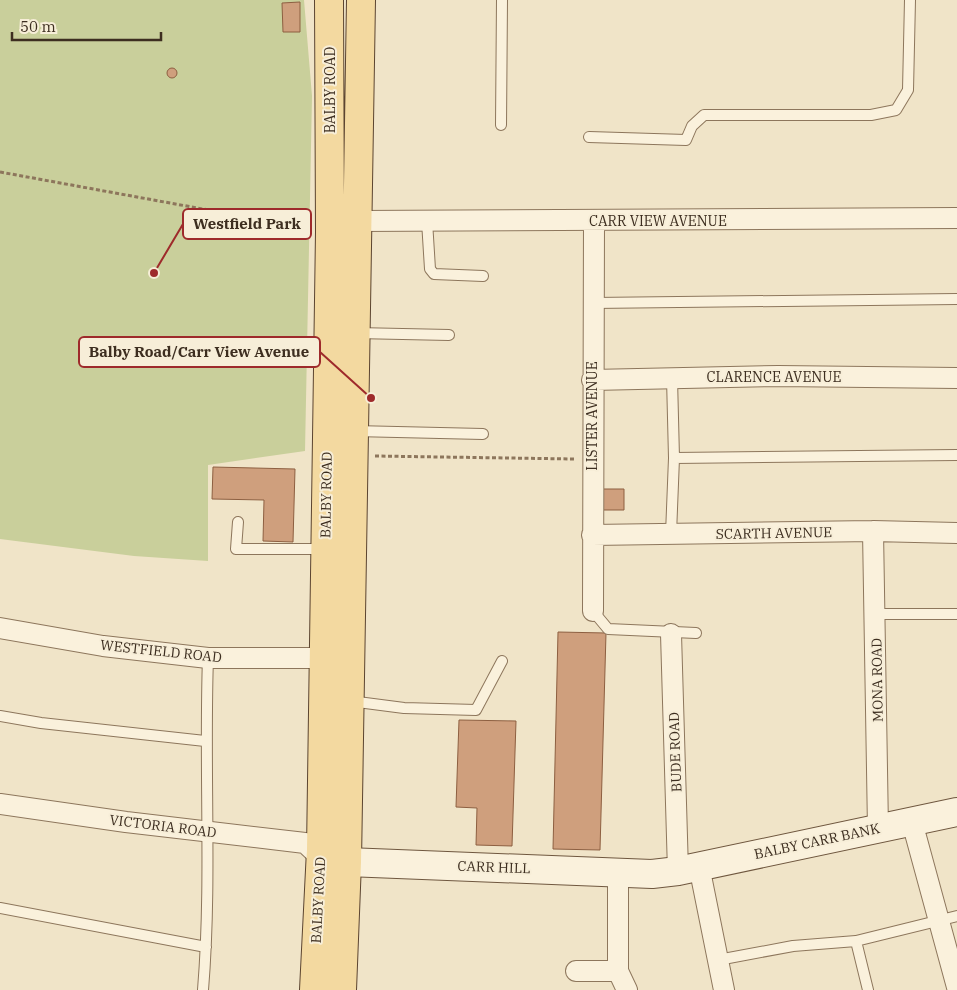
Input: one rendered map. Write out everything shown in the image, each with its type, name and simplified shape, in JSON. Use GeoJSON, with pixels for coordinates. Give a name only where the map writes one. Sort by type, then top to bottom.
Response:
{"type":"FeatureCollection","features":[{"type":"Feature","properties":{"kind":"main road","name":"BALBY ROAD"},"geometry":{"type":"LineString","coordinates":[[314,990],[321,847],[324,658],[330,232],[329,0]]}},
{"type":"Feature","properties":{"kind":"main road","name":"BALBY ROAD"},"geometry":{"type":"LineString","coordinates":[[342,990],[347,862],[354,333],[358,221],[361,0]]}},
{"type":"Feature","properties":{"kind":"street","name":"CARR VIEW AVENUE"},"geometry":{"type":"LineString","coordinates":[[358,221],[957,218]]}},
{"type":"Feature","properties":{"kind":"street","name":"LISTER AVENUE"},"geometry":{"type":"LineString","coordinates":[[593,611],[592,380],[594,221]]}},
{"type":"Feature","properties":{"kind":"street","name":"CLARENCE AVENUE"},"geometry":{"type":"LineString","coordinates":[[592,380],[778,376],[957,378]]}},
{"type":"Feature","properties":{"kind":"street","name":"SCARTH AVENUE"},"geometry":{"type":"LineString","coordinates":[[592,535],[873,531],[957,533]]}},
{"type":"Feature","properties":{"kind":"street","name":"MONA ROAD"},"geometry":{"type":"LineString","coordinates":[[873,531],[876,614],[878,829]]}},
{"type":"Feature","properties":{"kind":"street","name":"WESTFIELD ROAD"},"geometry":{"type":"LineString","coordinates":[[0,628],[103,646],[208,658],[324,658]]}},
{"type":"Feature","properties":{"kind":"street","name":"BUDE ROAD"},"geometry":{"type":"LineString","coordinates":[[671,634],[688,868],[718,960],[724,990]]}},
{"type":"Feature","properties":{"kind":"street","name":"VICTORIA ROAD"},"geometry":{"type":"LineString","coordinates":[[0,804],[206,832],[273,838],[321,847]]}},
{"type":"Feature","properties":{"kind":"street","name":"BALBY CARR BANK"},"geometry":{"type":"LineString","coordinates":[[688,868],[957,812]]}},
{"type":"Feature","properties":{"kind":"street"},"geometry":{"type":"LineString","coordinates":[[912,822],[948,917],[957,987]]}},
{"type":"Feature","properties":{"kind":"street"},"geometry":{"type":"LineString","coordinates":[[321,847],[347,862]]}},
{"type":"Feature","properties":{"kind":"street","name":"CARR HILL"},"geometry":{"type":"LineString","coordinates":[[347,862],[532,868],[618,874],[652,874],[688,868]]}},
{"type":"Feature","properties":{"kind":"street"},"geometry":{"type":"LineString","coordinates":[[618,874],[618,971],[627,990]]}},
{"type":"Feature","properties":{"kind":"street"},"geometry":{"type":"LineString","coordinates":[[576,971],[618,971]]}},
{"type":"Feature","properties":{"kind":"lane"},"geometry":{"type":"LineString","coordinates":[[501,125],[502,0]]}},
{"type":"Feature","properties":{"kind":"lane"},"geometry":{"type":"LineString","coordinates":[[589,137],[686,140],[692,126],[704,115],[872,115],[896,110],[908,90],[910,0]]}},
{"type":"Feature","properties":{"kind":"lane"},"geometry":{"type":"LineString","coordinates":[[428,221],[430,269],[434,274],[483,276]]}},
{"type":"Feature","properties":{"kind":"lane"},"geometry":{"type":"LineString","coordinates":[[593,303],[957,299]]}},
{"type":"Feature","properties":{"kind":"lane"},"geometry":{"type":"LineString","coordinates":[[354,333],[449,335]]}},
{"type":"Feature","properties":{"kind":"lane"},"geometry":{"type":"LineString","coordinates":[[671,534],[674,458],[672,378]]}},
{"type":"Feature","properties":{"kind":"lane"},"geometry":{"type":"LineString","coordinates":[[353,443],[483,434]]}},
{"type":"Feature","properties":{"kind":"lane"},"geometry":{"type":"LineString","coordinates":[[674,458],[957,455]]}},
{"type":"Feature","properties":{"kind":"lane"},"geometry":{"type":"LineString","coordinates":[[238,522],[236,549],[325,549]]}},
{"type":"Feature","properties":{"kind":"lane"},"geometry":{"type":"LineString","coordinates":[[593,611],[608,629],[696,634]]}},
{"type":"Feature","properties":{"kind":"lane"},"geometry":{"type":"LineString","coordinates":[[876,614],[957,614]]}},
{"type":"Feature","properties":{"kind":"lane"},"geometry":{"type":"LineString","coordinates":[[202,990],[206,948],[205,741],[208,658]]}},
{"type":"Feature","properties":{"kind":"lane"},"geometry":{"type":"LineString","coordinates":[[349,701],[404,708],[476,710],[502,661]]}},
{"type":"Feature","properties":{"kind":"lane"},"geometry":{"type":"LineString","coordinates":[[0,716],[41,723],[205,741]]}},
{"type":"Feature","properties":{"kind":"lane"},"geometry":{"type":"LineString","coordinates":[[0,908],[206,948]]}},
{"type":"Feature","properties":{"kind":"lane"},"geometry":{"type":"LineString","coordinates":[[718,960],[793,946],[856,940],[948,917]]}},
{"type":"Feature","properties":{"kind":"lane"},"geometry":{"type":"LineString","coordinates":[[856,940],[868,990]]}},
{"type":"Feature","properties":{"kind":"path"},"geometry":{"type":"LineString","coordinates":[[0,172],[330,232]]}},
{"type":"Feature","properties":{"kind":"path"},"geometry":{"type":"LineString","coordinates":[[353,443],[592,460]]}},
{"type":"Feature","properties":{"kind":"green space"},"geometry":{"type":"Polygon","coordinates":[[[0,0],[304,0],[312,96],[305,451],[208,465],[208,561],[134,556],[0,539],[0,0]]]}},
{"type":"Feature","properties":{"kind":"building"},"geometry":{"type":"Polygon","coordinates":[[[300,2],[300,32],[283,32],[282,3],[300,2]]]}},
{"type":"Feature","properties":{"kind":"building"},"geometry":{"type":"Polygon","coordinates":[[[170,68],[174,68],[177,73],[176,77],[170,78],[167,75],[167,71],[170,68]]]}},
{"type":"Feature","properties":{"kind":"building"},"geometry":{"type":"Polygon","coordinates":[[[213,467],[295,469],[293,542],[263,541],[264,500],[212,499],[213,467]]]}},
{"type":"Feature","properties":{"kind":"building"},"geometry":{"type":"Polygon","coordinates":[[[601,489],[624,489],[624,510],[601,510],[601,489]]]}},
{"type":"Feature","properties":{"kind":"building"},"geometry":{"type":"Polygon","coordinates":[[[558,632],[606,633],[600,850],[553,849],[558,632]]]}},
{"type":"Feature","properties":{"kind":"building"},"geometry":{"type":"Polygon","coordinates":[[[459,720],[516,721],[512,846],[476,845],[477,808],[456,807],[459,720]]]}},
{"type":"Feature","properties":{"kind":"place","name":"Westfield Park"},"geometry":{"type":"Point","coordinates":[154,273]}},
{"type":"Feature","properties":{"kind":"place","name":"Balby Road/Carr View Avenue"},"geometry":{"type":"Point","coordinates":[371,398]}}]}
